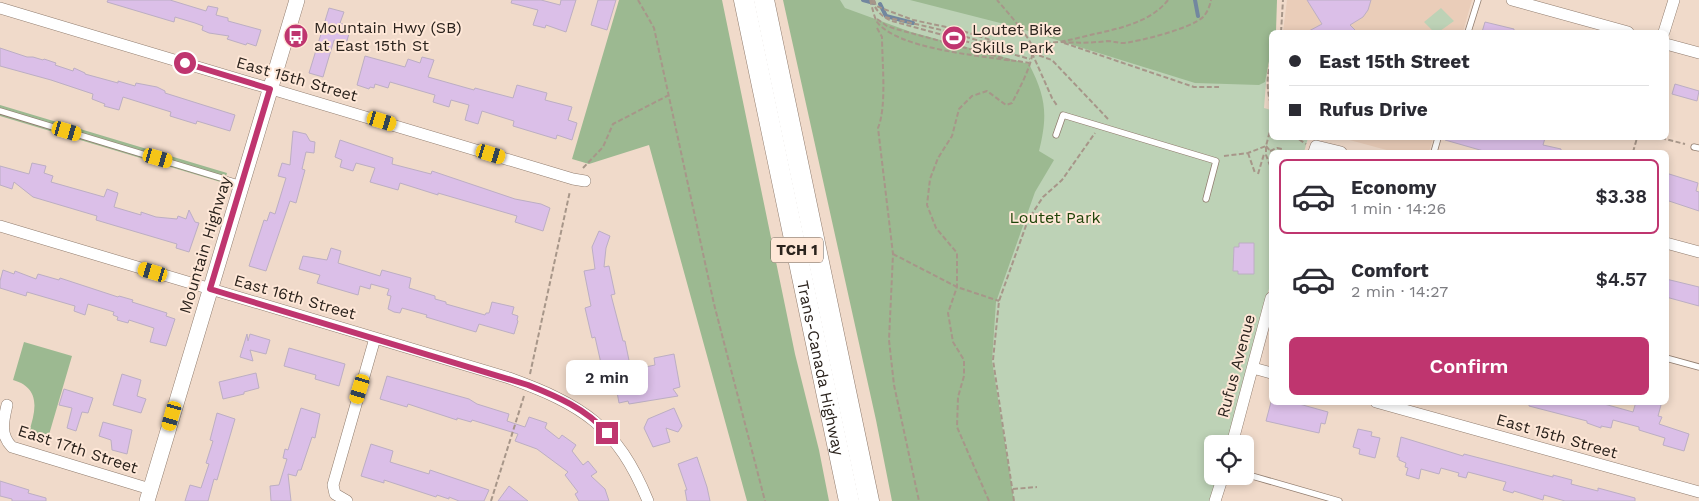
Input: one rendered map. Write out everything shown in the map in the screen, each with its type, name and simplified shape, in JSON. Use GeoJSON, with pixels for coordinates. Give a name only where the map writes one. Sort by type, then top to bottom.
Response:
{"type":"FeatureCollection","features":[{"type":"Feature","properties":{"kind":"highway","name":"Trans-Canada Highway"},"geometry":{"type":"LineString","coordinates":[[744,0],[849,501]]}},
{"type":"Feature","properties":{"kind":"highway","name":"Trans-Canada Highway"},"geometry":{"type":"LineString","coordinates":[[764,0],[869,501]]}},
{"type":"Feature","properties":{"kind":"main road","name":"Mountain Highway"},"geometry":{"type":"LineString","coordinates":[[148,495],[297,0]]}},
{"type":"Feature","properties":{"kind":"street"},"geometry":{"type":"LineString","coordinates":[[1512,0],[1621,30]]}},
{"type":"Feature","properties":{"kind":"street"},"geometry":{"type":"LineString","coordinates":[[1665,30],[1674,0]]}},
{"type":"Feature","properties":{"kind":"street","name":"East 15th Street"},"geometry":{"type":"LineString","coordinates":[[0,8],[585,181]]}},
{"type":"Feature","properties":{"kind":"street"},"geometry":{"type":"LineString","coordinates":[[1669,45],[1699,53]]}},
{"type":"Feature","properties":{"kind":"street","name":"East 16th Street"},"geometry":{"type":"LineString","coordinates":[[0,226],[376,338],[528,385],[551,394],[600,424],[625,456],[640,481],[648,501]]}},
{"type":"Feature","properties":{"kind":"street"},"geometry":{"type":"LineString","coordinates":[[1669,244],[1699,252]]}},
{"type":"Feature","properties":{"kind":"street","name":"Rufus Avenue"},"geometry":{"type":"LineString","coordinates":[[1234,435],[1269,306]]}},
{"type":"Feature","properties":{"kind":"street"},"geometry":{"type":"LineString","coordinates":[[347,501],[335,494],[333,485],[376,338]]}},
{"type":"Feature","properties":{"kind":"street"},"geometry":{"type":"LineString","coordinates":[[1253,368],[1269,372]]}},
{"type":"Feature","properties":{"kind":"street","name":"East 17th Street"},"geometry":{"type":"LineString","coordinates":[[8,405],[0,430],[5,442],[148,495]]}},
{"type":"Feature","properties":{"kind":"street","name":"East 15th Street"},"geometry":{"type":"LineString","coordinates":[[1387,405],[1699,492]]}},
{"type":"Feature","properties":{"kind":"street"},"geometry":{"type":"LineString","coordinates":[[1216,501],[1220,485]]}},
{"type":"Feature","properties":{"kind":"lane"},"geometry":{"type":"LineString","coordinates":[[1469,30],[1478,0]]}},
{"type":"Feature","properties":{"kind":"lane"},"geometry":{"type":"LineString","coordinates":[[0,111],[241,184]]}},
{"type":"Feature","properties":{"kind":"lane"},"geometry":{"type":"LineString","coordinates":[[1056,135],[1063,116],[1216,161],[1206,200]]}},
{"type":"Feature","properties":{"kind":"lane"},"geometry":{"type":"LineString","coordinates":[[1669,359],[1699,367]]}},
{"type":"Feature","properties":{"kind":"lane"},"geometry":{"type":"LineString","coordinates":[[1254,477],[1339,501]]}},
{"type":"Feature","properties":{"kind":"path"},"geometry":{"type":"LineString","coordinates":[[638,0],[654,28],[714,304],[765,501]]}},
{"type":"Feature","properties":{"kind":"path"},"geometry":{"type":"LineString","coordinates":[[872,0],[883,16],[892,21],[915,29],[945,35],[1030,59]]}},
{"type":"Feature","properties":{"kind":"path"},"geometry":{"type":"LineString","coordinates":[[872,0],[877,22],[900,38],[935,48],[1017,61]]}},
{"type":"Feature","properties":{"kind":"path"},"geometry":{"type":"LineString","coordinates":[[872,0],[876,6],[893,14],[956,29],[996,42],[1007,47],[1012,54]]}},
{"type":"Feature","properties":{"kind":"path"},"geometry":{"type":"LineString","coordinates":[[990,501],[957,427],[958,397],[964,376],[964,360],[953,342],[948,313],[957,287],[957,253],[936,228],[926,205],[930,179],[938,158],[952,136],[959,109],[972,96],[987,92],[1006,105],[1012,103],[1029,64],[1033,50],[1032,44],[997,0]]}},
{"type":"Feature","properties":{"kind":"path"},"geometry":{"type":"LineString","coordinates":[[1061,42],[1124,28],[1156,11],[1168,0]]}},
{"type":"Feature","properties":{"kind":"path"},"geometry":{"type":"LineString","coordinates":[[1032,53],[1044,43],[1132,42],[1169,32],[1194,23],[1202,17],[1212,0]]}},
{"type":"Feature","properties":{"kind":"path"},"geometry":{"type":"LineString","coordinates":[[1281,30],[1283,0]]}},
{"type":"Feature","properties":{"kind":"path"},"geometry":{"type":"LineString","coordinates":[[883,16],[980,41],[996,42]]}},
{"type":"Feature","properties":{"kind":"path"},"geometry":{"type":"LineString","coordinates":[[875,18],[879,22],[896,29],[1029,64]]}},
{"type":"Feature","properties":{"kind":"path"},"geometry":{"type":"LineString","coordinates":[[877,28],[882,37],[882,104],[881,120],[878,128],[893,254],[889,340],[894,385],[919,501]]}},
{"type":"Feature","properties":{"kind":"path"},"geometry":{"type":"LineString","coordinates":[[1061,42],[1194,87],[1219,87]]}},
{"type":"Feature","properties":{"kind":"path"},"geometry":{"type":"LineString","coordinates":[[1032,53],[1052,98],[1063,116]]}},
{"type":"Feature","properties":{"kind":"path"},"geometry":{"type":"LineString","coordinates":[[1014,501],[994,360],[999,301],[1028,220],[1043,197],[1062,180],[1092,136],[1096,132],[1108,129],[1110,121],[1052,60],[1032,53]]}},
{"type":"Feature","properties":{"kind":"path"},"geometry":{"type":"LineString","coordinates":[[1269,68],[1269,98]]}},
{"type":"Feature","properties":{"kind":"path"},"geometry":{"type":"LineString","coordinates":[[491,501],[528,385],[573,179],[603,147],[613,124],[669,95]]}},
{"type":"Feature","properties":{"kind":"path"},"geometry":{"type":"LineString","coordinates":[[1248,153],[1257,173],[1269,138]]}},
{"type":"Feature","properties":{"kind":"path"},"geometry":{"type":"LineString","coordinates":[[1668,140],[1697,148]]}},
{"type":"Feature","properties":{"kind":"path"},"geometry":{"type":"LineString","coordinates":[[1266,146],[1269,150]]}},
{"type":"Feature","properties":{"kind":"path"},"geometry":{"type":"LineString","coordinates":[[1198,155],[1234,156],[1266,146]]}},
{"type":"Feature","properties":{"kind":"path"},"geometry":{"type":"LineString","coordinates":[[1265,151],[1269,162]]}},
{"type":"Feature","properties":{"kind":"path"},"geometry":{"type":"LineString","coordinates":[[893,254],[957,287],[999,301]]}},
{"type":"Feature","properties":{"kind":"path"},"geometry":{"type":"LineString","coordinates":[[1013,489],[1037,487]]}},
{"type":"Feature","properties":{"kind":"shaded area"},"geometry":{"type":"Polygon","coordinates":[[[1287,0],[1472,0],[1464,30],[1283,30],[1287,0]]]}},
{"type":"Feature","properties":{"kind":"shaded area"},"geometry":{"type":"Polygon","coordinates":[[[1349,140],[1432,140],[1430,150],[1387,150],[1349,140]]]}},
{"type":"Feature","properties":{"kind":"green space"},"geometry":{"type":"Polygon","coordinates":[[[619,0],[722,0],[795,354],[819,450],[829,501],[747,501],[649,145],[589,164],[572,159],[619,0]]]}},
{"type":"Feature","properties":{"kind":"green space"},"geometry":{"type":"Polygon","coordinates":[[[783,0],[840,0],[845,8],[911,32],[1029,64],[1035,76],[1044,106],[1044,127],[1039,151],[1054,160],[1035,192],[996,302],[992,361],[1014,501],[892,501],[876,420],[783,0]]]}},
{"type":"Feature","properties":{"kind":"green space","name":"Loutet Park"},"geometry":{"type":"Polygon","coordinates":[[[787,0],[1273,0],[1264,108],[1269,109],[1269,140],[1307,140],[1305,150],[1269,150],[1269,289],[1231,435],[1204,435],[1204,485],[1218,485],[1214,501],[894,501],[787,0]]]}},
{"type":"Feature","properties":{"kind":"green space"},"geometry":{"type":"Polygon","coordinates":[[[910,0],[1277,0],[1276,30],[1269,30],[1269,61],[1265,82],[1259,85],[1195,83],[1012,26],[910,0]]]}},
{"type":"Feature","properties":{"kind":"green space"},"geometry":{"type":"Polygon","coordinates":[[[1441,8],[1454,21],[1441,30],[1432,30],[1424,22],[1441,8]]]}},
{"type":"Feature","properties":{"kind":"green space"},"geometry":{"type":"Polygon","coordinates":[[[0,105],[227,173],[224,183],[0,116],[0,105]]]}},
{"type":"Feature","properties":{"kind":"green space"},"geometry":{"type":"Polygon","coordinates":[[[24,342],[72,356],[48,438],[29,432],[34,408],[32,394],[28,388],[13,380],[24,342]]]}},
{"type":"Feature","properties":{"kind":"building"},"geometry":{"type":"Polygon","coordinates":[[[108,0],[170,0],[206,11],[208,6],[218,8],[216,15],[228,18],[228,21],[261,30],[256,46],[247,43],[246,45],[227,39],[229,36],[202,30],[203,26],[195,23],[175,17],[174,22],[107,2],[108,0]]]}},
{"type":"Feature","properties":{"kind":"building"},"geometry":{"type":"Polygon","coordinates":[[[512,0],[541,0],[560,5],[561,0],[576,0],[566,32],[546,25],[545,28],[533,25],[538,10],[511,3],[512,0]]]}},
{"type":"Feature","properties":{"kind":"building"},"geometry":{"type":"Polygon","coordinates":[[[598,0],[616,0],[607,30],[591,25],[598,0]]]}},
{"type":"Feature","properties":{"kind":"building"},"geometry":{"type":"Polygon","coordinates":[[[1307,0],[1371,0],[1368,10],[1363,17],[1350,25],[1355,30],[1311,30],[1322,24],[1307,0]]]}},
{"type":"Feature","properties":{"kind":"building"},"geometry":{"type":"Polygon","coordinates":[[[329,8],[344,12],[340,23],[351,27],[346,44],[334,40],[323,77],[309,73],[329,8]]]}},
{"type":"Feature","properties":{"kind":"building"},"geometry":{"type":"Polygon","coordinates":[[[1485,22],[1514,29],[1514,30],[1483,30],[1485,22]]]}},
{"type":"Feature","properties":{"kind":"building"},"geometry":{"type":"Polygon","coordinates":[[[0,48],[27,57],[44,59],[73,71],[74,68],[85,74],[118,83],[118,81],[135,86],[136,83],[157,87],[165,91],[165,93],[235,115],[230,131],[197,121],[196,124],[170,116],[171,112],[123,97],[119,110],[104,106],[105,104],[92,99],[93,94],[0,66],[0,48]]]}},
{"type":"Feature","properties":{"kind":"building"},"geometry":{"type":"Polygon","coordinates":[[[365,56],[405,67],[408,59],[420,63],[422,57],[434,60],[428,77],[474,90],[475,88],[513,98],[517,85],[547,93],[545,100],[572,107],[568,120],[577,123],[572,140],[557,135],[556,139],[513,126],[514,121],[482,111],[478,124],[465,120],[469,105],[451,100],[449,107],[433,102],[435,95],[390,82],[388,88],[375,84],[374,88],[370,87],[369,89],[357,85],[365,56]]]}},
{"type":"Feature","properties":{"kind":"building"},"geometry":{"type":"Polygon","coordinates":[[[1675,84],[1699,91],[1697,101],[1672,94],[1675,84]]]}},
{"type":"Feature","properties":{"kind":"building"},"geometry":{"type":"Polygon","coordinates":[[[293,131],[306,134],[310,141],[315,142],[314,153],[306,152],[302,169],[305,170],[296,203],[290,201],[266,271],[249,266],[264,220],[267,221],[270,212],[275,214],[286,178],[278,176],[282,163],[290,165],[293,131]]]}},
{"type":"Feature","properties":{"kind":"building"},"geometry":{"type":"Polygon","coordinates":[[[340,140],[393,158],[392,164],[431,174],[432,171],[515,199],[541,204],[550,208],[543,231],[515,222],[517,216],[438,193],[438,195],[400,183],[398,190],[370,182],[375,168],[356,163],[353,171],[340,167],[342,160],[335,157],[340,140]]]}},
{"type":"Feature","properties":{"kind":"building"},"geometry":{"type":"Polygon","coordinates":[[[1445,140],[1544,140],[1543,145],[1561,149],[1561,150],[1480,150],[1445,140]]]}},
{"type":"Feature","properties":{"kind":"building"},"geometry":{"type":"Polygon","coordinates":[[[32,163],[46,166],[44,173],[53,176],[51,182],[104,197],[107,189],[118,193],[114,207],[141,215],[141,212],[156,217],[177,219],[178,216],[186,219],[189,210],[195,222],[199,223],[189,252],[176,248],[177,244],[96,220],[97,216],[33,197],[14,182],[12,189],[0,185],[0,166],[29,174],[32,163]]]}},
{"type":"Feature","properties":{"kind":"building"},"geometry":{"type":"Polygon","coordinates":[[[1669,174],[1698,183],[1696,191],[1699,192],[1699,211],[1669,201],[1669,174]]]}},
{"type":"Feature","properties":{"kind":"building"},"geometry":{"type":"Polygon","coordinates":[[[599,231],[610,236],[606,248],[604,267],[609,266],[615,294],[611,295],[623,341],[625,341],[631,370],[655,365],[654,358],[674,354],[680,387],[673,389],[678,396],[629,404],[628,401],[619,403],[613,370],[603,372],[595,337],[592,338],[585,308],[591,306],[584,271],[595,269],[592,247],[599,231]]]}},
{"type":"Feature","properties":{"kind":"building"},"geometry":{"type":"Polygon","coordinates":[[[1239,243],[1254,243],[1254,274],[1238,274],[1238,271],[1233,271],[1234,247],[1239,247],[1239,243]]]}},
{"type":"Feature","properties":{"kind":"building"},"geometry":{"type":"Polygon","coordinates":[[[331,248],[341,251],[338,263],[380,276],[382,270],[411,278],[409,288],[435,296],[435,299],[446,302],[446,304],[485,315],[489,313],[492,302],[514,307],[512,314],[518,316],[518,321],[514,334],[479,324],[476,332],[402,308],[400,313],[394,312],[388,309],[391,296],[387,295],[389,289],[371,284],[370,289],[360,286],[358,295],[317,283],[320,275],[299,269],[303,256],[327,260],[331,248]]]}},
{"type":"Feature","properties":{"kind":"building"},"geometry":{"type":"Polygon","coordinates":[[[3,270],[14,274],[15,271],[36,279],[38,274],[59,280],[60,278],[133,300],[132,302],[167,313],[166,316],[175,319],[166,346],[150,342],[154,328],[129,320],[128,323],[117,320],[118,317],[113,315],[114,312],[88,304],[85,315],[74,311],[75,306],[27,292],[26,296],[0,288],[3,270]]]}},
{"type":"Feature","properties":{"kind":"building"},"geometry":{"type":"Polygon","coordinates":[[[1669,280],[1699,287],[1699,306],[1669,298],[1669,280]]]}},
{"type":"Feature","properties":{"kind":"building"},"geometry":{"type":"Polygon","coordinates":[[[247,334],[248,341],[250,334],[270,340],[266,354],[250,350],[253,361],[240,357],[247,334]]]}},
{"type":"Feature","properties":{"kind":"building"},"geometry":{"type":"Polygon","coordinates":[[[289,348],[345,364],[339,386],[315,379],[316,375],[284,366],[289,348]]]}},
{"type":"Feature","properties":{"kind":"building"},"geometry":{"type":"Polygon","coordinates":[[[256,373],[259,388],[223,399],[219,382],[256,373]]]}},
{"type":"Feature","properties":{"kind":"building"},"geometry":{"type":"Polygon","coordinates":[[[122,374],[141,380],[137,396],[146,399],[141,413],[113,405],[122,374]]]}},
{"type":"Feature","properties":{"kind":"building"},"geometry":{"type":"Polygon","coordinates":[[[387,376],[469,399],[477,404],[509,414],[507,421],[525,427],[529,417],[547,423],[545,428],[559,439],[562,435],[576,445],[572,451],[583,465],[588,461],[597,472],[591,476],[605,489],[609,501],[579,501],[575,494],[578,492],[565,475],[568,472],[537,449],[515,441],[518,434],[472,420],[471,422],[457,418],[457,420],[408,404],[407,407],[380,399],[387,376]]]}},
{"type":"Feature","properties":{"kind":"building"},"geometry":{"type":"Polygon","coordinates":[[[64,389],[93,398],[88,413],[82,412],[76,431],[67,428],[72,408],[59,405],[64,389]]]}},
{"type":"Feature","properties":{"kind":"building"},"geometry":{"type":"Polygon","coordinates":[[[1270,405],[1303,405],[1328,412],[1325,424],[1321,423],[1319,433],[1266,421],[1270,405]]]}},
{"type":"Feature","properties":{"kind":"building"},"geometry":{"type":"Polygon","coordinates":[[[1608,405],[1633,412],[1635,405],[1661,405],[1658,416],[1662,417],[1659,424],[1689,434],[1684,451],[1663,445],[1665,438],[1639,430],[1639,427],[1613,420],[1611,428],[1601,426],[1601,428],[1587,423],[1587,421],[1529,406],[1608,405]]]}},
{"type":"Feature","properties":{"kind":"building"},"geometry":{"type":"Polygon","coordinates":[[[301,408],[320,414],[315,438],[312,437],[301,470],[298,470],[296,476],[288,474],[291,501],[271,501],[270,486],[279,485],[287,459],[283,458],[285,449],[288,450],[301,408]]]}},
{"type":"Feature","properties":{"kind":"building"},"geometry":{"type":"Polygon","coordinates":[[[674,408],[682,426],[678,432],[666,428],[670,442],[653,447],[644,428],[648,419],[674,408]]]}},
{"type":"Feature","properties":{"kind":"building"},"geometry":{"type":"Polygon","coordinates":[[[217,413],[235,419],[217,480],[214,479],[208,501],[185,501],[190,485],[201,488],[209,464],[206,463],[213,441],[210,440],[217,413]]]}},
{"type":"Feature","properties":{"kind":"building"},"geometry":{"type":"Polygon","coordinates":[[[103,422],[132,430],[127,454],[112,450],[111,440],[99,436],[103,422]]]}},
{"type":"Feature","properties":{"kind":"building"},"geometry":{"type":"Polygon","coordinates":[[[1358,429],[1372,432],[1371,436],[1380,438],[1375,458],[1359,454],[1360,449],[1353,447],[1358,429]]]}},
{"type":"Feature","properties":{"kind":"building"},"geometry":{"type":"Polygon","coordinates":[[[1401,437],[1463,456],[1464,454],[1553,477],[1553,475],[1572,480],[1571,484],[1598,491],[1598,488],[1635,498],[1635,501],[1565,501],[1544,495],[1543,500],[1514,491],[1513,493],[1503,490],[1506,482],[1468,472],[1466,478],[1458,476],[1459,473],[1441,468],[1439,474],[1421,469],[1419,479],[1406,475],[1408,468],[1405,467],[1406,463],[1397,457],[1401,437]]]}},
{"type":"Feature","properties":{"kind":"building"},"geometry":{"type":"Polygon","coordinates":[[[371,444],[393,451],[390,462],[429,474],[430,470],[489,490],[484,501],[459,501],[449,497],[449,499],[437,495],[436,497],[384,480],[384,483],[361,476],[371,444]]]}},
{"type":"Feature","properties":{"kind":"building"},"geometry":{"type":"Polygon","coordinates":[[[697,457],[710,501],[687,501],[685,490],[687,490],[678,464],[697,457]]]}},
{"type":"Feature","properties":{"kind":"building"},"geometry":{"type":"Polygon","coordinates":[[[0,481],[29,490],[28,493],[46,498],[46,501],[12,501],[12,499],[0,496],[0,481]]]}},
{"type":"Feature","properties":{"kind":"building"},"geometry":{"type":"Polygon","coordinates":[[[509,486],[528,501],[498,501],[509,486]]]}},
{"type":"Feature","properties":{"kind":"waterway"},"geometry":{"type":"LineString","coordinates":[[863,0],[874,3]]}},
{"type":"Feature","properties":{"kind":"waterway"},"geometry":{"type":"LineString","coordinates":[[1195,0],[1198,16]]}},
{"type":"Feature","properties":{"kind":"waterway"},"geometry":{"type":"LineString","coordinates":[[880,4],[886,16],[913,23]]}},
{"type":"Feature","properties":{"kind":"place","name":"Mountain Hwy (SB) at East 15th St"},"geometry":{"type":"Point","coordinates":[296,36]}},
{"type":"Feature","properties":{"kind":"place","name":"Loutet Bike Skills Park"},"geometry":{"type":"Point","coordinates":[954,38]}},
{"type":"Feature","properties":{"kind":"route"},"geometry":{"type":"LineString","coordinates":[[185,63],[270,89],[210,289],[510,378],[551,394],[580,410],[600,424],[607,433]]}}]}
